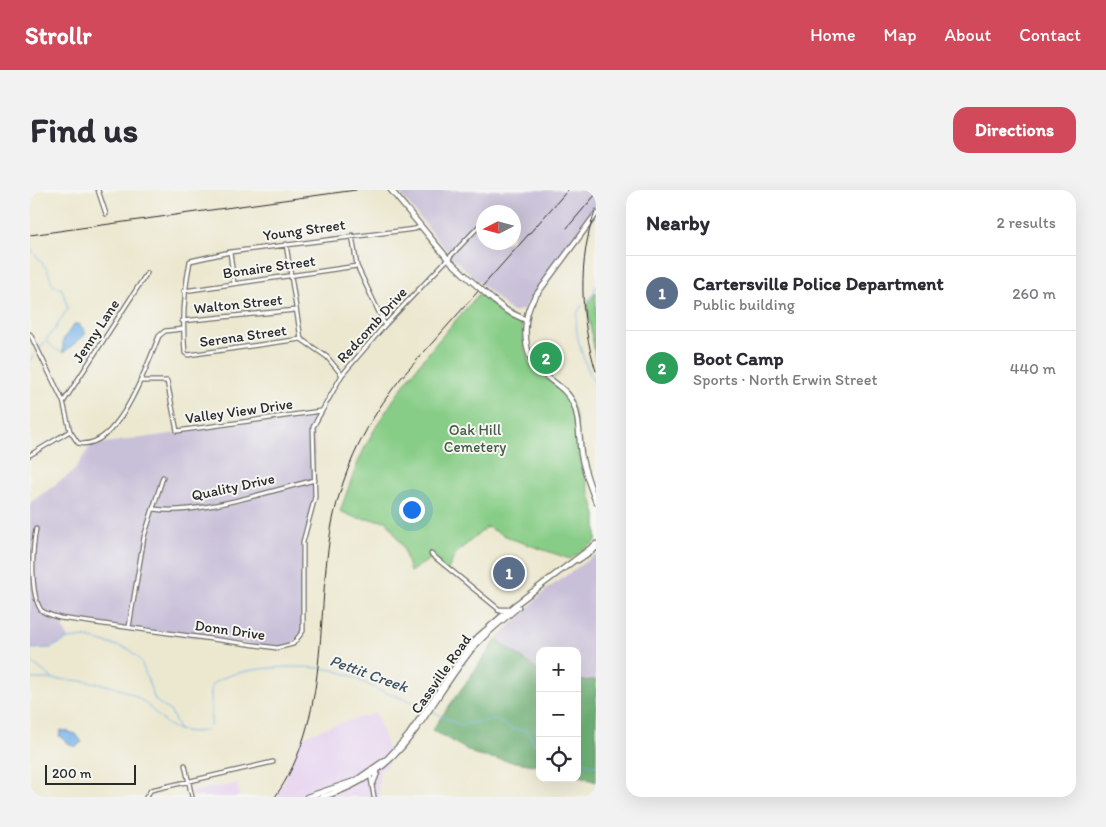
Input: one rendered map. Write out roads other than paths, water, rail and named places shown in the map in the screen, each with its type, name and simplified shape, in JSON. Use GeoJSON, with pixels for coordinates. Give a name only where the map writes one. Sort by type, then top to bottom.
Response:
{"type":"FeatureCollection","features":[{"type":"Feature","properties":{"kind":"main road"},"geometry":{"type":"LineString","coordinates":[[391,190],[448,259],[507,311],[526,320]]}},
{"type":"Feature","properties":{"kind":"main road"},"geometry":{"type":"LineString","coordinates":[[596,214],[532,301],[526,320],[528,348],[532,362],[540,372],[562,388],[574,406],[584,468],[596,502]]}},
{"type":"Feature","properties":{"kind":"main road","name":"Cassville Road"},"geometry":{"type":"LineString","coordinates":[[505,616],[510,610],[596,544]]}},
{"type":"Feature","properties":{"kind":"main road","name":"Cassville Road"},"geometry":{"type":"LineString","coordinates":[[566,567],[596,548]]}},
{"type":"Feature","properties":{"kind":"main road","name":"Cassville Road"},"geometry":{"type":"LineString","coordinates":[[308,797],[342,786],[378,771],[398,753],[470,646],[530,595]]}},
{"type":"Feature","properties":{"kind":"main road"},"geometry":{"type":"LineString","coordinates":[[499,610],[510,610]]}},
{"type":"Feature","properties":{"kind":"main road","name":"Cassville Road"},"geometry":{"type":"LineString","coordinates":[[322,797],[363,780],[415,730]]}},
{"type":"Feature","properties":{"kind":"main road"},"geometry":{"type":"LineString","coordinates":[[363,780],[373,784],[378,771]]}},
{"type":"Feature","properties":{"kind":"street"},"geometry":{"type":"LineString","coordinates":[[98,190],[106,214]]}},
{"type":"Feature","properties":{"kind":"street","name":"Young Street"},"geometry":{"type":"LineString","coordinates":[[184,291],[190,261],[230,252],[352,235],[415,229],[421,226]]}},
{"type":"Feature","properties":{"kind":"street","name":"Redcomb Drive"},"geometry":{"type":"LineString","coordinates":[[321,411],[342,375],[385,325],[476,229]]}},
{"type":"Feature","properties":{"kind":"street"},"geometry":{"type":"LineString","coordinates":[[352,235],[357,266],[385,325]]}},
{"type":"Feature","properties":{"kind":"street"},"geometry":{"type":"LineString","coordinates":[[286,244],[301,339],[326,357],[342,375]]}},
{"type":"Feature","properties":{"kind":"street"},"geometry":{"type":"LineString","coordinates":[[230,252],[234,282]]}},
{"type":"Feature","properties":{"kind":"street","name":"Bonaire Street"},"geometry":{"type":"LineString","coordinates":[[184,291],[234,282],[357,266]]}},
{"type":"Feature","properties":{"kind":"street","name":"Jenny Lane"},"geometry":{"type":"LineString","coordinates":[[63,401],[147,273]]}},
{"type":"Feature","properties":{"kind":"street"},"geometry":{"type":"LineString","coordinates":[[30,334],[63,401],[70,431],[78,443],[84,444],[100,441],[114,428],[140,381],[159,336],[165,331],[183,329],[184,291]]}},
{"type":"Feature","properties":{"kind":"street","name":"Walton Street"},"geometry":{"type":"LineString","coordinates":[[182,322],[296,310]]}},
{"type":"Feature","properties":{"kind":"street","name":"Serena Street"},"geometry":{"type":"LineString","coordinates":[[183,329],[185,353],[188,355],[301,339]]}},
{"type":"Feature","properties":{"kind":"street","name":"Valley View Drive"},"geometry":{"type":"LineString","coordinates":[[140,381],[167,381],[176,431],[321,411]]}},
{"type":"Feature","properties":{"kind":"street","name":"Donn Drive"},"geometry":{"type":"LineString","coordinates":[[36,529],[31,558],[31,578],[33,598],[42,611],[60,618],[277,648],[293,644],[303,631],[304,542],[316,497],[313,427],[321,411]]}},
{"type":"Feature","properties":{"kind":"street"},"geometry":{"type":"LineString","coordinates":[[30,455],[70,431]]}},
{"type":"Feature","properties":{"kind":"street"},"geometry":{"type":"LineString","coordinates":[[129,627],[144,537],[164,478]]}},
{"type":"Feature","properties":{"kind":"street","name":"Quality Drive"},"geometry":{"type":"LineString","coordinates":[[154,508],[168,511],[227,502],[315,480]]}},
{"type":"Feature","properties":{"kind":"street"},"geometry":{"type":"LineString","coordinates":[[431,554],[505,616]]}},
{"type":"Feature","properties":{"kind":"street"},"geometry":{"type":"LineString","coordinates":[[146,797],[150,790],[273,762]]}},
{"type":"Feature","properties":{"kind":"street"},"geometry":{"type":"LineString","coordinates":[[185,765],[192,797]]}},
{"type":"Feature","properties":{"kind":"street"},"geometry":{"type":"LineString","coordinates":[[370,774],[374,797]]}},
{"type":"Feature","properties":{"kind":"water"},"geometry":{"type":"Polygon","coordinates":[[[74,324],[79,324],[85,331],[85,335],[63,353],[63,340],[74,324]]]}},
{"type":"Feature","properties":{"kind":"water"},"geometry":{"type":"Polygon","coordinates":[[[61,730],[76,734],[82,742],[77,746],[72,746],[59,736],[61,730]]]}},
{"type":"Feature","properties":{"kind":"waterway"},"geometry":{"type":"LineString","coordinates":[[30,248],[47,269],[53,285],[62,289],[68,308],[55,329],[30,360]]}},
{"type":"Feature","properties":{"kind":"waterway"},"geometry":{"type":"LineString","coordinates":[[586,303],[594,293],[596,286]]}},
{"type":"Feature","properties":{"kind":"waterway"},"geometry":{"type":"LineString","coordinates":[[582,305],[576,322],[577,333],[583,357],[596,386]]}},
{"type":"Feature","properties":{"kind":"waterway"},"geometry":{"type":"LineString","coordinates":[[47,341],[56,350],[62,352]]}},
{"type":"Feature","properties":{"kind":"waterway","name":"Pettit Creek"},"geometry":{"type":"LineString","coordinates":[[30,649],[51,648],[68,639],[84,637],[129,649],[141,661],[155,700],[171,712],[179,730]]}},
{"type":"Feature","properties":{"kind":"waterway"},"geometry":{"type":"LineString","coordinates":[[30,661],[52,678]]}},
{"type":"Feature","properties":{"kind":"waterway","name":"Pettit Creek"},"geometry":{"type":"LineString","coordinates":[[30,679],[93,682],[117,688],[140,699],[169,726],[190,732],[205,731],[211,725],[211,686],[221,679],[235,674],[271,668],[309,667],[337,671],[426,708]]}},
{"type":"Feature","properties":{"kind":"waterway","name":"Pettit Creek"},"geometry":{"type":"LineString","coordinates":[[432,711],[459,725],[495,719],[512,729],[527,731],[536,744]]}},
{"type":"Feature","properties":{"kind":"waterway","name":"Pettit Creek"},"geometry":{"type":"LineString","coordinates":[[581,762],[596,766]]}},
{"type":"Feature","properties":{"kind":"railway"},"geometry":{"type":"LineString","coordinates":[[30,235],[356,190]]}},
{"type":"Feature","properties":{"kind":"railway"},"geometry":{"type":"LineString","coordinates":[[275,797],[293,766],[305,734],[313,700],[318,665],[327,559],[332,524],[343,484],[358,446],[377,411],[401,378],[568,190]]}},
{"type":"Feature","properties":{"kind":"railway"},"geometry":{"type":"LineString","coordinates":[[567,228],[596,194]]}},
{"type":"Feature","properties":{"kind":"railway"},"geometry":{"type":"LineString","coordinates":[[596,209],[590,229],[583,269],[584,311],[596,371]]}},
{"type":"Feature","properties":{"kind":"place","name":"Boot Camp"},"geometry":{"type":"Point","coordinates":[546,358]}},
{"type":"Feature","properties":{"kind":"place","name":"Cartersville Police Department"},"geometry":{"type":"Point","coordinates":[509,573]}},
{"type":"Feature","properties":{"kind":"park label","name":"Oak Hill Cemetery"},"geometry":{"type":"Point","coordinates":[475,438]}}]}
